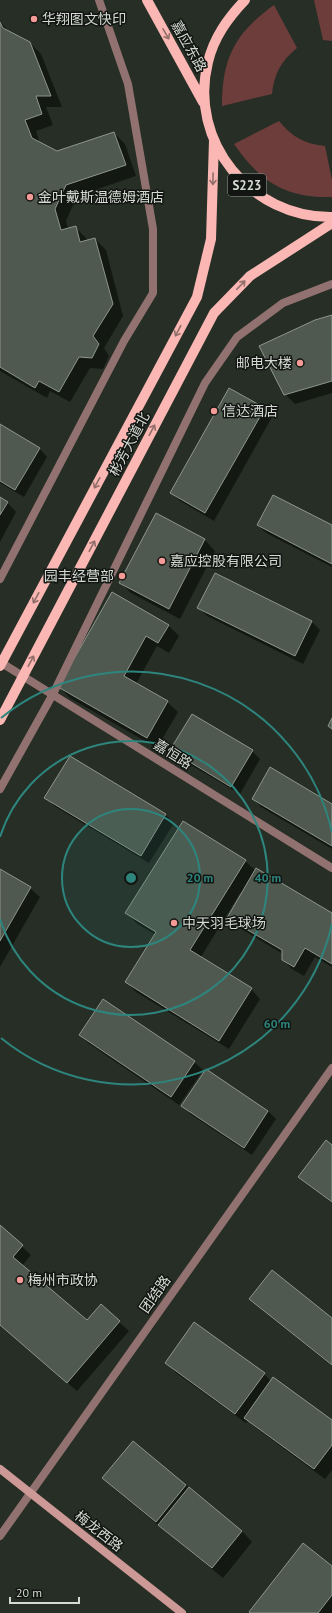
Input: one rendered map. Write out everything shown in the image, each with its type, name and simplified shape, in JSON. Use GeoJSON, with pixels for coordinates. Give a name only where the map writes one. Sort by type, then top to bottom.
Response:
{"type":"FeatureCollection","features":[{"type":"Feature","properties":{"kind":"main road","name":"嘉应东路"},"geometry":{"type":"LineString","coordinates":[[147,0],[205,105]]}},
{"type":"Feature","properties":{"kind":"main road"},"geometry":{"type":"LineString","coordinates":[[205,105],[204,87],[208,62],[216,39],[229,17],[245,0]]}},
{"type":"Feature","properties":{"kind":"main road","name":"S223"},"geometry":{"type":"LineString","coordinates":[[205,105],[208,123],[214,140],[224,160],[239,178],[256,193],[275,205],[297,213],[319,217],[332,217]]}},
{"type":"Feature","properties":{"kind":"main road","name":"彬芳大道北"},"geometry":{"type":"LineString","coordinates":[[0,664],[196,297],[211,239],[214,140]]}},
{"type":"Feature","properties":{"kind":"main road","name":"彬芳大道北"},"geometry":{"type":"LineString","coordinates":[[0,720],[214,313],[250,276],[332,223]]}},
{"type":"Feature","properties":{"kind":"main road","name":"梅龙西路"},"geometry":{"type":"LineString","coordinates":[[0,1469],[182,1613]]}},
{"type":"Feature","properties":{"kind":"street"},"geometry":{"type":"LineString","coordinates":[[0,579],[124,341],[154,293],[153,229],[128,84],[99,0]]}},
{"type":"Feature","properties":{"kind":"street"},"geometry":{"type":"LineString","coordinates":[[0,789],[53,694],[205,383],[237,337],[283,303],[332,284]]}},
{"type":"Feature","properties":{"kind":"street","name":"嘉恒路"},"geometry":{"type":"LineString","coordinates":[[0,664],[53,694],[332,868]]}},
{"type":"Feature","properties":{"kind":"street","name":"团结路"},"geometry":{"type":"LineString","coordinates":[[0,1536],[332,1068]]}},
{"type":"Feature","properties":{"kind":"shaded area"},"geometry":{"type":"Polygon","coordinates":[[[314,0],[332,0],[332,41],[323,40],[314,0]]]}},
{"type":"Feature","properties":{"kind":"shaded area"},"geometry":{"type":"Polygon","coordinates":[[[274,5],[297,48],[279,68],[274,80],[272,94],[222,106],[225,74],[228,60],[233,48],[249,26],[274,5]]]}},
{"type":"Feature","properties":{"kind":"shaded area"},"geometry":{"type":"Polygon","coordinates":[[[279,121],[299,139],[311,144],[325,146],[332,180],[332,197],[316,197],[301,194],[288,191],[276,185],[264,178],[234,144],[279,121]]]}},
{"type":"Feature","properties":{"kind":"building","name":"金叶戴斯温德姆酒店"},"geometry":{"type":"Polygon","coordinates":[[[0,22],[3,28],[30,42],[51,96],[36,96],[42,114],[25,120],[32,138],[57,151],[114,132],[126,165],[66,185],[55,209],[61,230],[76,226],[80,242],[95,238],[113,304],[93,336],[99,344],[92,358],[79,357],[59,392],[39,381],[35,388],[0,367],[0,22]]]}},
{"type":"Feature","properties":{"kind":"building","name":"邮电大楼"},"geometry":{"type":"Polygon","coordinates":[[[332,315],[332,381],[284,395],[259,346],[315,320],[332,315]]]}},
{"type":"Feature","properties":{"kind":"building"},"geometry":{"type":"Polygon","coordinates":[[[229,388],[265,408],[205,513],[170,493],[229,388]]]}},
{"type":"Feature","properties":{"kind":"building"},"geometry":{"type":"Polygon","coordinates":[[[0,424],[40,448],[15,490],[0,481],[0,424]]]}},
{"type":"Feature","properties":{"kind":"building"},"geometry":{"type":"Polygon","coordinates":[[[273,495],[332,525],[332,564],[257,525],[273,495]]]}},
{"type":"Feature","properties":{"kind":"building"},"geometry":{"type":"Polygon","coordinates":[[[0,497],[8,502],[0,515],[0,497]]]}},
{"type":"Feature","properties":{"kind":"building","name":"嘉应控股有限公司"},"geometry":{"type":"Polygon","coordinates":[[[156,513],[205,539],[169,609],[119,583],[156,513]]]}},
{"type":"Feature","properties":{"kind":"building"},"geometry":{"type":"Polygon","coordinates":[[[215,573],[312,621],[295,656],[197,608],[215,573]]]}},
{"type":"Feature","properties":{"kind":"building"},"geometry":{"type":"Polygon","coordinates":[[[112,592],[169,625],[158,643],[146,636],[124,676],[168,701],[147,738],[58,687],[112,592]]]}},
{"type":"Feature","properties":{"kind":"building"},"geometry":{"type":"Polygon","coordinates":[[[192,714],[253,750],[231,787],[170,750],[192,714]]]}},
{"type":"Feature","properties":{"kind":"building"},"geometry":{"type":"Polygon","coordinates":[[[332,718],[332,729],[328,726],[332,718]]]}},
{"type":"Feature","properties":{"kind":"building"},"geometry":{"type":"Polygon","coordinates":[[[70,756],[166,814],[141,856],[44,798],[70,756]]]}},
{"type":"Feature","properties":{"kind":"building"},"geometry":{"type":"Polygon","coordinates":[[[270,767],[332,804],[332,846],[252,799],[270,767]]]}},
{"type":"Feature","properties":{"kind":"building","name":"中天羽毛球场"},"geometry":{"type":"Polygon","coordinates":[[[183,821],[246,860],[190,950],[252,988],[219,1041],[125,982],[156,932],[125,913],[183,821]]]}},
{"type":"Feature","properties":{"kind":"building"},"geometry":{"type":"Polygon","coordinates":[[[256,868],[332,913],[332,964],[305,948],[294,967],[282,960],[282,950],[227,918],[256,868]]]}},
{"type":"Feature","properties":{"kind":"building"},"geometry":{"type":"Polygon","coordinates":[[[0,869],[31,887],[0,941],[0,869]]]}},
{"type":"Feature","properties":{"kind":"building"},"geometry":{"type":"Polygon","coordinates":[[[103,999],[195,1061],[171,1097],[79,1035],[103,999]]]}},
{"type":"Feature","properties":{"kind":"building"},"geometry":{"type":"Polygon","coordinates":[[[206,1069],[268,1111],[244,1148],[181,1106],[206,1069]]]}},
{"type":"Feature","properties":{"kind":"building"},"geometry":{"type":"Polygon","coordinates":[[[326,1140],[332,1145],[332,1202],[298,1177],[326,1140]]]}},
{"type":"Feature","properties":{"kind":"building","name":"梅州市政协"},"geometry":{"type":"Polygon","coordinates":[[[0,1225],[23,1245],[13,1257],[87,1320],[101,1304],[120,1321],[67,1383],[0,1325],[0,1225]]]}},
{"type":"Feature","properties":{"kind":"building"},"geometry":{"type":"Polygon","coordinates":[[[272,1270],[332,1318],[332,1365],[249,1299],[272,1270]]]}},
{"type":"Feature","properties":{"kind":"building"},"geometry":{"type":"Polygon","coordinates":[[[194,1322],[265,1373],[235,1414],[165,1363],[194,1322]]]}},
{"type":"Feature","properties":{"kind":"building"},"geometry":{"type":"Polygon","coordinates":[[[273,1377],[332,1420],[332,1445],[314,1469],[244,1418],[273,1377]]]}},
{"type":"Feature","properties":{"kind":"building"},"geometry":{"type":"Polygon","coordinates":[[[133,1441],[186,1485],[156,1522],[102,1478],[133,1441]]]}},
{"type":"Feature","properties":{"kind":"building"},"geometry":{"type":"Polygon","coordinates":[[[189,1487],[242,1531],[212,1568],[158,1525],[189,1487]]]}},
{"type":"Feature","properties":{"kind":"building"},"geometry":{"type":"Polygon","coordinates":[[[303,1543],[332,1566],[332,1595],[318,1613],[249,1612],[303,1543]]]}},
{"type":"Feature","properties":{"kind":"place","name":"华翔图文快印"},"geometry":{"type":"Point","coordinates":[34,19]}},
{"type":"Feature","properties":{"kind":"place","name":"金叶戴斯温德姆酒店"},"geometry":{"type":"Point","coordinates":[30,197]}},
{"type":"Feature","properties":{"kind":"place","name":"邮电大楼"},"geometry":{"type":"Point","coordinates":[300,363]}},
{"type":"Feature","properties":{"kind":"place","name":"信达酒店"},"geometry":{"type":"Point","coordinates":[214,411]}},
{"type":"Feature","properties":{"kind":"place","name":"嘉应控股有限公司"},"geometry":{"type":"Point","coordinates":[162,561]}},
{"type":"Feature","properties":{"kind":"place","name":"园丰经营部"},"geometry":{"type":"Point","coordinates":[122,576]}},
{"type":"Feature","properties":{"kind":"place","name":"中天羽毛球场"},"geometry":{"type":"Point","coordinates":[174,923]}},
{"type":"Feature","properties":{"kind":"place","name":"梅州市政协"},"geometry":{"type":"Point","coordinates":[20,1280]}}]}
